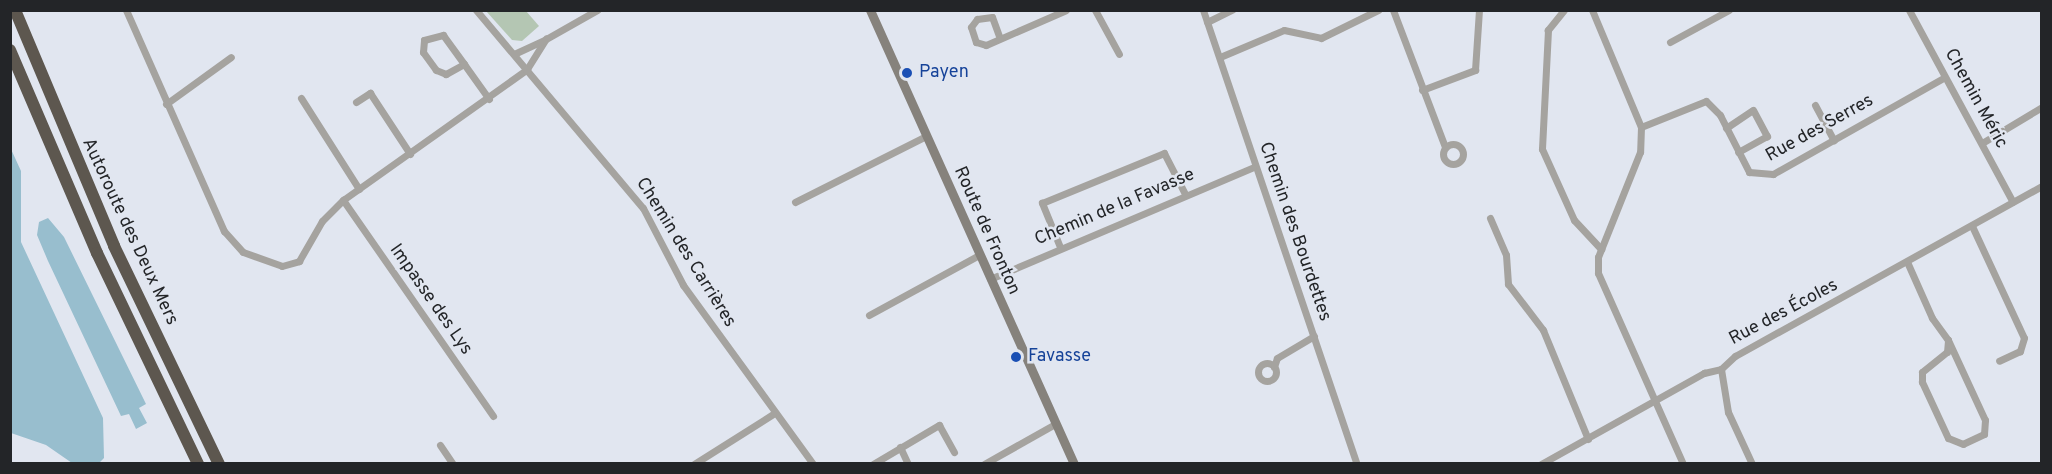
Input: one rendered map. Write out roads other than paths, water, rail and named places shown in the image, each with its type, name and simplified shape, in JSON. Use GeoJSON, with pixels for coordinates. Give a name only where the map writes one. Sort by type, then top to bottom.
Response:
{"type":"FeatureCollection","features":[{"type":"Feature","properties":{"kind":"highway","name":"Autoroute des Deux Mers"},"geometry":{"type":"LineString","coordinates":[[15,10],[114,246],[219,464]]}},
{"type":"Feature","properties":{"kind":"highway","name":"Autoroute des Deux Mers"},"geometry":{"type":"LineString","coordinates":[[10,50],[96,253],[198,464]]}},
{"type":"Feature","properties":{"kind":"main road","name":"Route de Fronton"},"geometry":{"type":"LineString","coordinates":[[872,12],[1074,464]]}},
{"type":"Feature","properties":{"kind":"street"},"geometry":{"type":"LineString","coordinates":[[126,10],[166,104],[225,231],[257,260],[282,266],[299,261],[322,221],[343,200],[489,99],[527,69],[546,39]]}},
{"type":"Feature","properties":{"kind":"street","name":"Chemin des Carrières"},"geometry":{"type":"LineString","coordinates":[[477,10],[643,208],[683,285],[772,414],[813,464]]}},
{"type":"Feature","properties":{"kind":"street"},"geometry":{"type":"LineString","coordinates":[[514,54],[597,10]]}},
{"type":"Feature","properties":{"kind":"street"},"geometry":{"type":"LineString","coordinates":[[999,36],[992,17],[977,19],[971,27],[981,44],[1066,10]]}},
{"type":"Feature","properties":{"kind":"street"},"geometry":{"type":"LineString","coordinates":[[1095,10],[1119,54]]}},
{"type":"Feature","properties":{"kind":"street","name":"Chemin des Bourdettes"},"geometry":{"type":"LineString","coordinates":[[1203,10],[1220,57],[1252,168],[1263,181],[1357,464]]}},
{"type":"Feature","properties":{"kind":"street"},"geometry":{"type":"LineString","coordinates":[[1207,22],[1232,10]]}},
{"type":"Feature","properties":{"kind":"street"},"geometry":{"type":"LineString","coordinates":[[1220,57],[1284,30],[1321,38],[1378,10]]}},
{"type":"Feature","properties":{"kind":"street"},"geometry":{"type":"LineString","coordinates":[[1393,10],[1445,147]]}},
{"type":"Feature","properties":{"kind":"street"},"geometry":{"type":"LineString","coordinates":[[1422,90],[1475,70],[1479,10]]}},
{"type":"Feature","properties":{"kind":"street"},"geometry":{"type":"LineString","coordinates":[[1564,10],[1548,30],[1542,149],[1574,220],[1601,249]]}},
{"type":"Feature","properties":{"kind":"street"},"geometry":{"type":"LineString","coordinates":[[1592,10],[1641,127],[1640,152],[1601,249],[1598,273],[1683,464]]}},
{"type":"Feature","properties":{"kind":"street"},"geometry":{"type":"LineString","coordinates":[[1670,42],[1729,10]]}},
{"type":"Feature","properties":{"kind":"street","name":"Chemin Méric"},"geometry":{"type":"LineString","coordinates":[[1909,10],[2013,202]]}},
{"type":"Feature","properties":{"kind":"street"},"geometry":{"type":"LineString","coordinates":[[464,64],[446,74],[436,70],[423,52],[424,40],[443,35],[464,64],[489,99]]}},
{"type":"Feature","properties":{"kind":"street"},"geometry":{"type":"LineString","coordinates":[[166,104],[231,57]]}},
{"type":"Feature","properties":{"kind":"street","name":"Rue des Serres"},"geometry":{"type":"LineString","coordinates":[[1641,127],[1706,101],[1726,128],[1738,152],[1758,177],[1773,174],[1945,77]]}},
{"type":"Feature","properties":{"kind":"street"},"geometry":{"type":"LineString","coordinates":[[356,102],[370,93],[410,154]]}},
{"type":"Feature","properties":{"kind":"street"},"geometry":{"type":"LineString","coordinates":[[301,99],[359,189]]}},
{"type":"Feature","properties":{"kind":"street"},"geometry":{"type":"LineString","coordinates":[[1815,105],[1834,140]]}},
{"type":"Feature","properties":{"kind":"street"},"geometry":{"type":"LineString","coordinates":[[1982,143],[2042,107]]}},
{"type":"Feature","properties":{"kind":"street"},"geometry":{"type":"LineString","coordinates":[[1726,128],[1753,110],[1767,136],[1738,152]]}},
{"type":"Feature","properties":{"kind":"street"},"geometry":{"type":"LineString","coordinates":[[795,202],[926,136]]}},
{"type":"Feature","properties":{"kind":"street"},"geometry":{"type":"LineString","coordinates":[[1060,247],[1042,203],[1164,153],[1185,194]]}},
{"type":"Feature","properties":{"kind":"street","name":"Chemin de la Favasse"},"geometry":{"type":"LineString","coordinates":[[990,279],[1185,194],[1252,168]]}},
{"type":"Feature","properties":{"kind":"street","name":"Rue des Écoles"},"geometry":{"type":"LineString","coordinates":[[1541,464],[1550,461],[1654,400],[1721,369],[1735,356],[1908,264],[2042,186]]}},
{"type":"Feature","properties":{"kind":"street","name":"Impasse des Lys"},"geometry":{"type":"LineString","coordinates":[[343,200],[493,416]]}},
{"type":"Feature","properties":{"kind":"street"},"geometry":{"type":"LineString","coordinates":[[1490,218],[1506,255],[1508,284],[1543,330],[1588,439]]}},
{"type":"Feature","properties":{"kind":"street"},"geometry":{"type":"LineString","coordinates":[[1972,226],[2024,338],[2019,351],[1999,361]]}},
{"type":"Feature","properties":{"kind":"street"},"geometry":{"type":"LineString","coordinates":[[869,315],[980,255]]}},
{"type":"Feature","properties":{"kind":"street"},"geometry":{"type":"LineString","coordinates":[[1908,264],[1948,340],[1986,426],[1963,444],[1948,438],[1922,382],[1922,372],[1947,352],[1948,340]]}},
{"type":"Feature","properties":{"kind":"street"},"geometry":{"type":"LineString","coordinates":[[1274,367],[1277,358],[1314,336]]}},
{"type":"Feature","properties":{"kind":"street"},"geometry":{"type":"LineString","coordinates":[[1721,369],[1728,412],[1752,464]]}},
{"type":"Feature","properties":{"kind":"street"},"geometry":{"type":"LineString","coordinates":[[694,464],[772,414]]}},
{"type":"Feature","properties":{"kind":"street"},"geometry":{"type":"LineString","coordinates":[[984,464],[1055,424]]}},
{"type":"Feature","properties":{"kind":"street"},"geometry":{"type":"LineString","coordinates":[[873,464],[939,425],[954,452]]}},
{"type":"Feature","properties":{"kind":"street"},"geometry":{"type":"LineString","coordinates":[[441,445],[453,464]]}},
{"type":"Feature","properties":{"kind":"street"},"geometry":{"type":"LineString","coordinates":[[900,447],[908,464]]}},
{"type":"Feature","properties":{"kind":"water"},"geometry":{"type":"Polygon","coordinates":[[[10,147],[21,171],[21,242],[103,418],[104,458],[99,463],[72,463],[46,445],[11,433],[10,147]]]}},
{"type":"Feature","properties":{"kind":"water"},"geometry":{"type":"Polygon","coordinates":[[[48,218],[64,237],[146,404],[139,408],[147,423],[136,429],[129,414],[121,416],[37,235],[39,222],[48,218]]]}},
{"type":"Feature","properties":{"kind":"place","name":"Payen"},"geometry":{"type":"Point","coordinates":[907,73]}},
{"type":"Feature","properties":{"kind":"place","name":"Favasse"},"geometry":{"type":"Point","coordinates":[1016,357]}}]}
